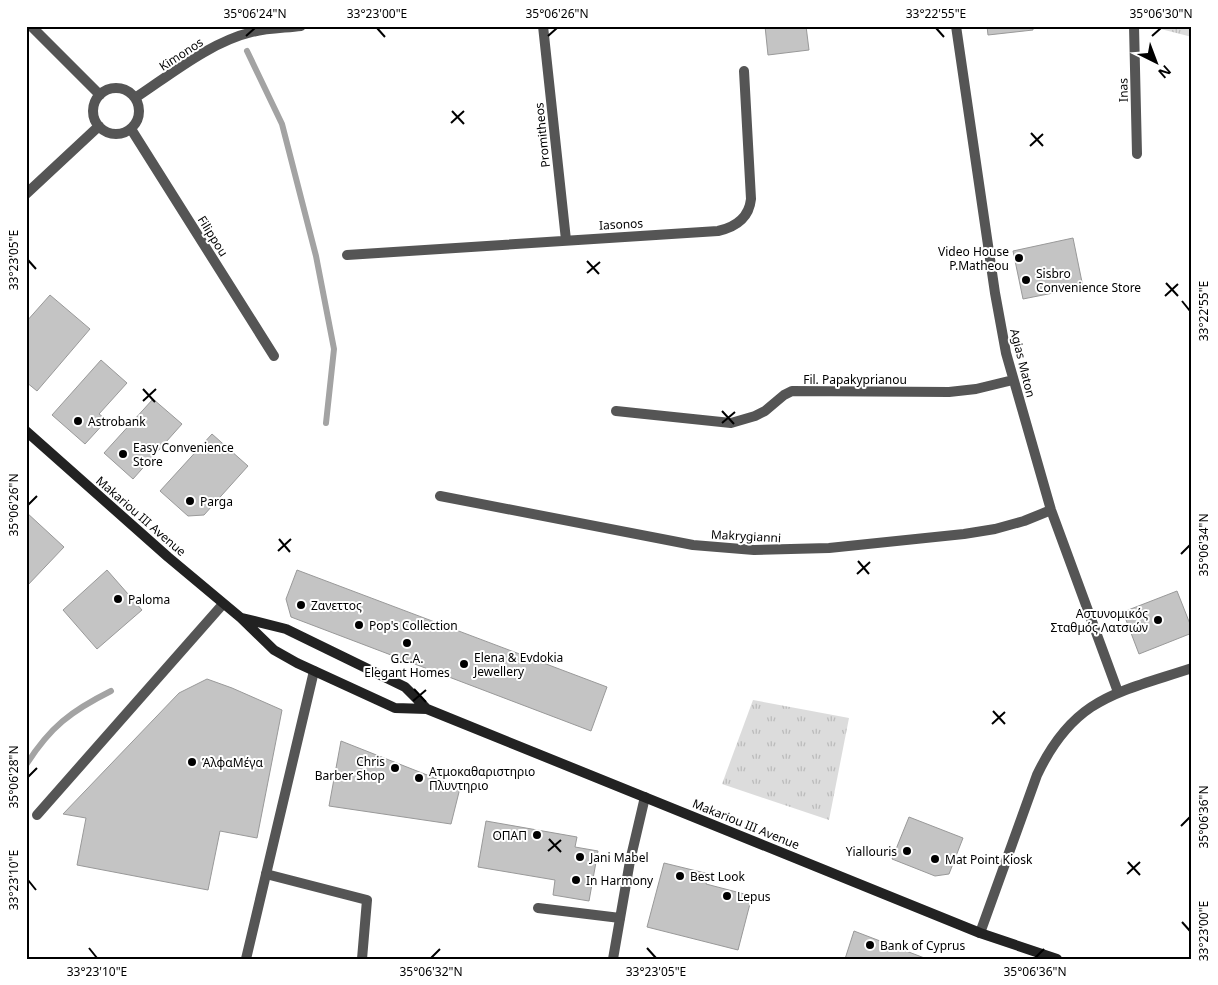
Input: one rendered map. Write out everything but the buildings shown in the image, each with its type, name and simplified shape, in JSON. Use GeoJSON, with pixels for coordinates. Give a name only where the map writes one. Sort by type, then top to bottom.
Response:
{"type":"FeatureCollection","features":[{"type":"Feature","properties":{"kind":"street"},"geometry":{"type":"LineString","coordinates":[[30,26],[100,95]]}},
{"type":"Feature","properties":{"kind":"street","name":"Kimonos"},"geometry":{"type":"LineString","coordinates":[[135,98],[211,49],[251,29],[301,26]]}},
{"type":"Feature","properties":{"kind":"street","name":"Promitheos"},"geometry":{"type":"LineString","coordinates":[[542,26],[566,240]]}},
{"type":"Feature","properties":{"kind":"street","name":"Agias Maton"},"geometry":{"type":"LineString","coordinates":[[956,26],[1000,320],[1013,380],[1051,510],[1118,692]]}},
{"type":"Feature","properties":{"kind":"street","name":"Inas"},"geometry":{"type":"LineString","coordinates":[[1134,26],[1137,154]]}},
{"type":"Feature","properties":{"kind":"street","name":"Iasonos"},"geometry":{"type":"LineString","coordinates":[[347,255],[718,231],[730,228],[745,217],[750,208],[751,199],[744,71]]}},
{"type":"Feature","properties":{"kind":"street"},"geometry":{"type":"LineString","coordinates":[[120,88],[135,98],[139,108],[139,115],[131,129],[124,133],[116,134],[108,133],[99,126],[94,116],[94,108],[100,95],[106,91],[120,88]]}},
{"type":"Feature","properties":{"kind":"street"},"geometry":{"type":"LineString","coordinates":[[26,194],[99,126]]}},
{"type":"Feature","properties":{"kind":"street","name":"Filippou"},"geometry":{"type":"LineString","coordinates":[[131,129],[274,356]]}},
{"type":"Feature","properties":{"kind":"street","name":"Fil. Papakyprianou"},"geometry":{"type":"LineString","coordinates":[[616,411],[731,423],[754,416],[792,391],[949,392],[976,389],[1013,380]]}},
{"type":"Feature","properties":{"kind":"street","name":"Makariou III Avenue"},"geometry":{"type":"LineString","coordinates":[[26,431],[241,618],[274,650],[314,671],[395,708],[427,710],[980,933],[1057,959]]}},
{"type":"Feature","properties":{"kind":"street","name":"Makrygianni"},"geometry":{"type":"LineString","coordinates":[[440,496],[693,545],[754,550],[829,548],[964,534],[1024,521],[1051,510]]}},
{"type":"Feature","properties":{"kind":"street"},"geometry":{"type":"LineString","coordinates":[[37,815],[223,604]]}},
{"type":"Feature","properties":{"kind":"street","name":"Makariou III Avenue"},"geometry":{"type":"LineString","coordinates":[[241,618],[286,629],[405,687],[427,710]]}},
{"type":"Feature","properties":{"kind":"street"},"geometry":{"type":"LineString","coordinates":[[980,933],[1037,775],[1047,753],[1070,723],[1099,702],[1118,692],[1192,668]]}},
{"type":"Feature","properties":{"kind":"street"},"geometry":{"type":"LineString","coordinates":[[246,959],[314,671]]}},
{"type":"Feature","properties":{"kind":"street"},"geometry":{"type":"LineString","coordinates":[[613,959],[630,861],[645,797]]}},
{"type":"Feature","properties":{"kind":"street"},"geometry":{"type":"LineString","coordinates":[[266,874],[367,900],[362,959]]}},
{"type":"Feature","properties":{"kind":"street"},"geometry":{"type":"LineString","coordinates":[[538,908],[620,918]]}},
{"type":"Feature","properties":{"kind":"green space"},"geometry":{"type":"Polygon","coordinates":[[[1149,26],[1192,26],[1192,37],[1149,26]]]}},
{"type":"Feature","properties":{"kind":"green space"},"geometry":{"type":"Polygon","coordinates":[[[753,700],[849,718],[829,820],[722,784],[753,700]]]}},
{"type":"Feature","properties":{"kind":"waterway"},"geometry":{"type":"LineString","coordinates":[[247,51],[282,124],[316,256],[334,349],[326,423]]}},
{"type":"Feature","properties":{"kind":"waterway"},"geometry":{"type":"LineString","coordinates":[[26,765],[44,740],[62,721],[111,691]]}},
{"type":"Feature","properties":{"kind":"waterway"},"geometry":{"type":"LineString","coordinates":[[26,834],[26,844]]}},
{"type":"Feature","properties":{"kind":"place","name":"Video House P.Matheou"},"geometry":{"type":"Point","coordinates":[1019,258]}},
{"type":"Feature","properties":{"kind":"place","name":"Sisbro Convenience Store"},"geometry":{"type":"Point","coordinates":[1026,280]}},
{"type":"Feature","properties":{"kind":"place","name":"Astrobank"},"geometry":{"type":"Point","coordinates":[78,421]}},
{"type":"Feature","properties":{"kind":"place","name":"Easy Convenience Store"},"geometry":{"type":"Point","coordinates":[123,454]}},
{"type":"Feature","properties":{"kind":"place","name":"Parga"},"geometry":{"type":"Point","coordinates":[190,501]}},
{"type":"Feature","properties":{"kind":"place","name":"Paloma"},"geometry":{"type":"Point","coordinates":[118,599]}},
{"type":"Feature","properties":{"kind":"place","name":"Ζανεττος"},"geometry":{"type":"Point","coordinates":[301,605]}},
{"type":"Feature","properties":{"kind":"place","name":"Αστυνομικός Σταθμός Λατσιών"},"geometry":{"type":"Point","coordinates":[1158,620]}},
{"type":"Feature","properties":{"kind":"place","name":"Pop's Collection"},"geometry":{"type":"Point","coordinates":[359,625]}},
{"type":"Feature","properties":{"kind":"place","name":"G.C.A. Elegant Homes"},"geometry":{"type":"Point","coordinates":[407,643]}},
{"type":"Feature","properties":{"kind":"place","name":"Elena & Evdokia Jewellery"},"geometry":{"type":"Point","coordinates":[464,664]}},
{"type":"Feature","properties":{"kind":"place","name":"ΆλφαΜέγα"},"geometry":{"type":"Point","coordinates":[192,762]}},
{"type":"Feature","properties":{"kind":"place","name":"Chris Barber Shop"},"geometry":{"type":"Point","coordinates":[395,768]}},
{"type":"Feature","properties":{"kind":"place","name":"Ατμοκαθαριστηριο Πλυντηριο"},"geometry":{"type":"Point","coordinates":[419,778]}},
{"type":"Feature","properties":{"kind":"place","name":"ΟΠΑΠ"},"geometry":{"type":"Point","coordinates":[537,835]}},
{"type":"Feature","properties":{"kind":"place","name":"Yiallouris"},"geometry":{"type":"Point","coordinates":[907,851]}},
{"type":"Feature","properties":{"kind":"place","name":"Jani Mabel"},"geometry":{"type":"Point","coordinates":[580,857]}},
{"type":"Feature","properties":{"kind":"place","name":"Mat Point Kiosk"},"geometry":{"type":"Point","coordinates":[935,859]}},
{"type":"Feature","properties":{"kind":"place","name":"Best Look"},"geometry":{"type":"Point","coordinates":[680,876]}},
{"type":"Feature","properties":{"kind":"place","name":"In Harmony"},"geometry":{"type":"Point","coordinates":[576,880]}},
{"type":"Feature","properties":{"kind":"place","name":"Lepus"},"geometry":{"type":"Point","coordinates":[727,896]}},
{"type":"Feature","properties":{"kind":"place","name":"Bank of Cyprus"},"geometry":{"type":"Point","coordinates":[870,945]}}]}
